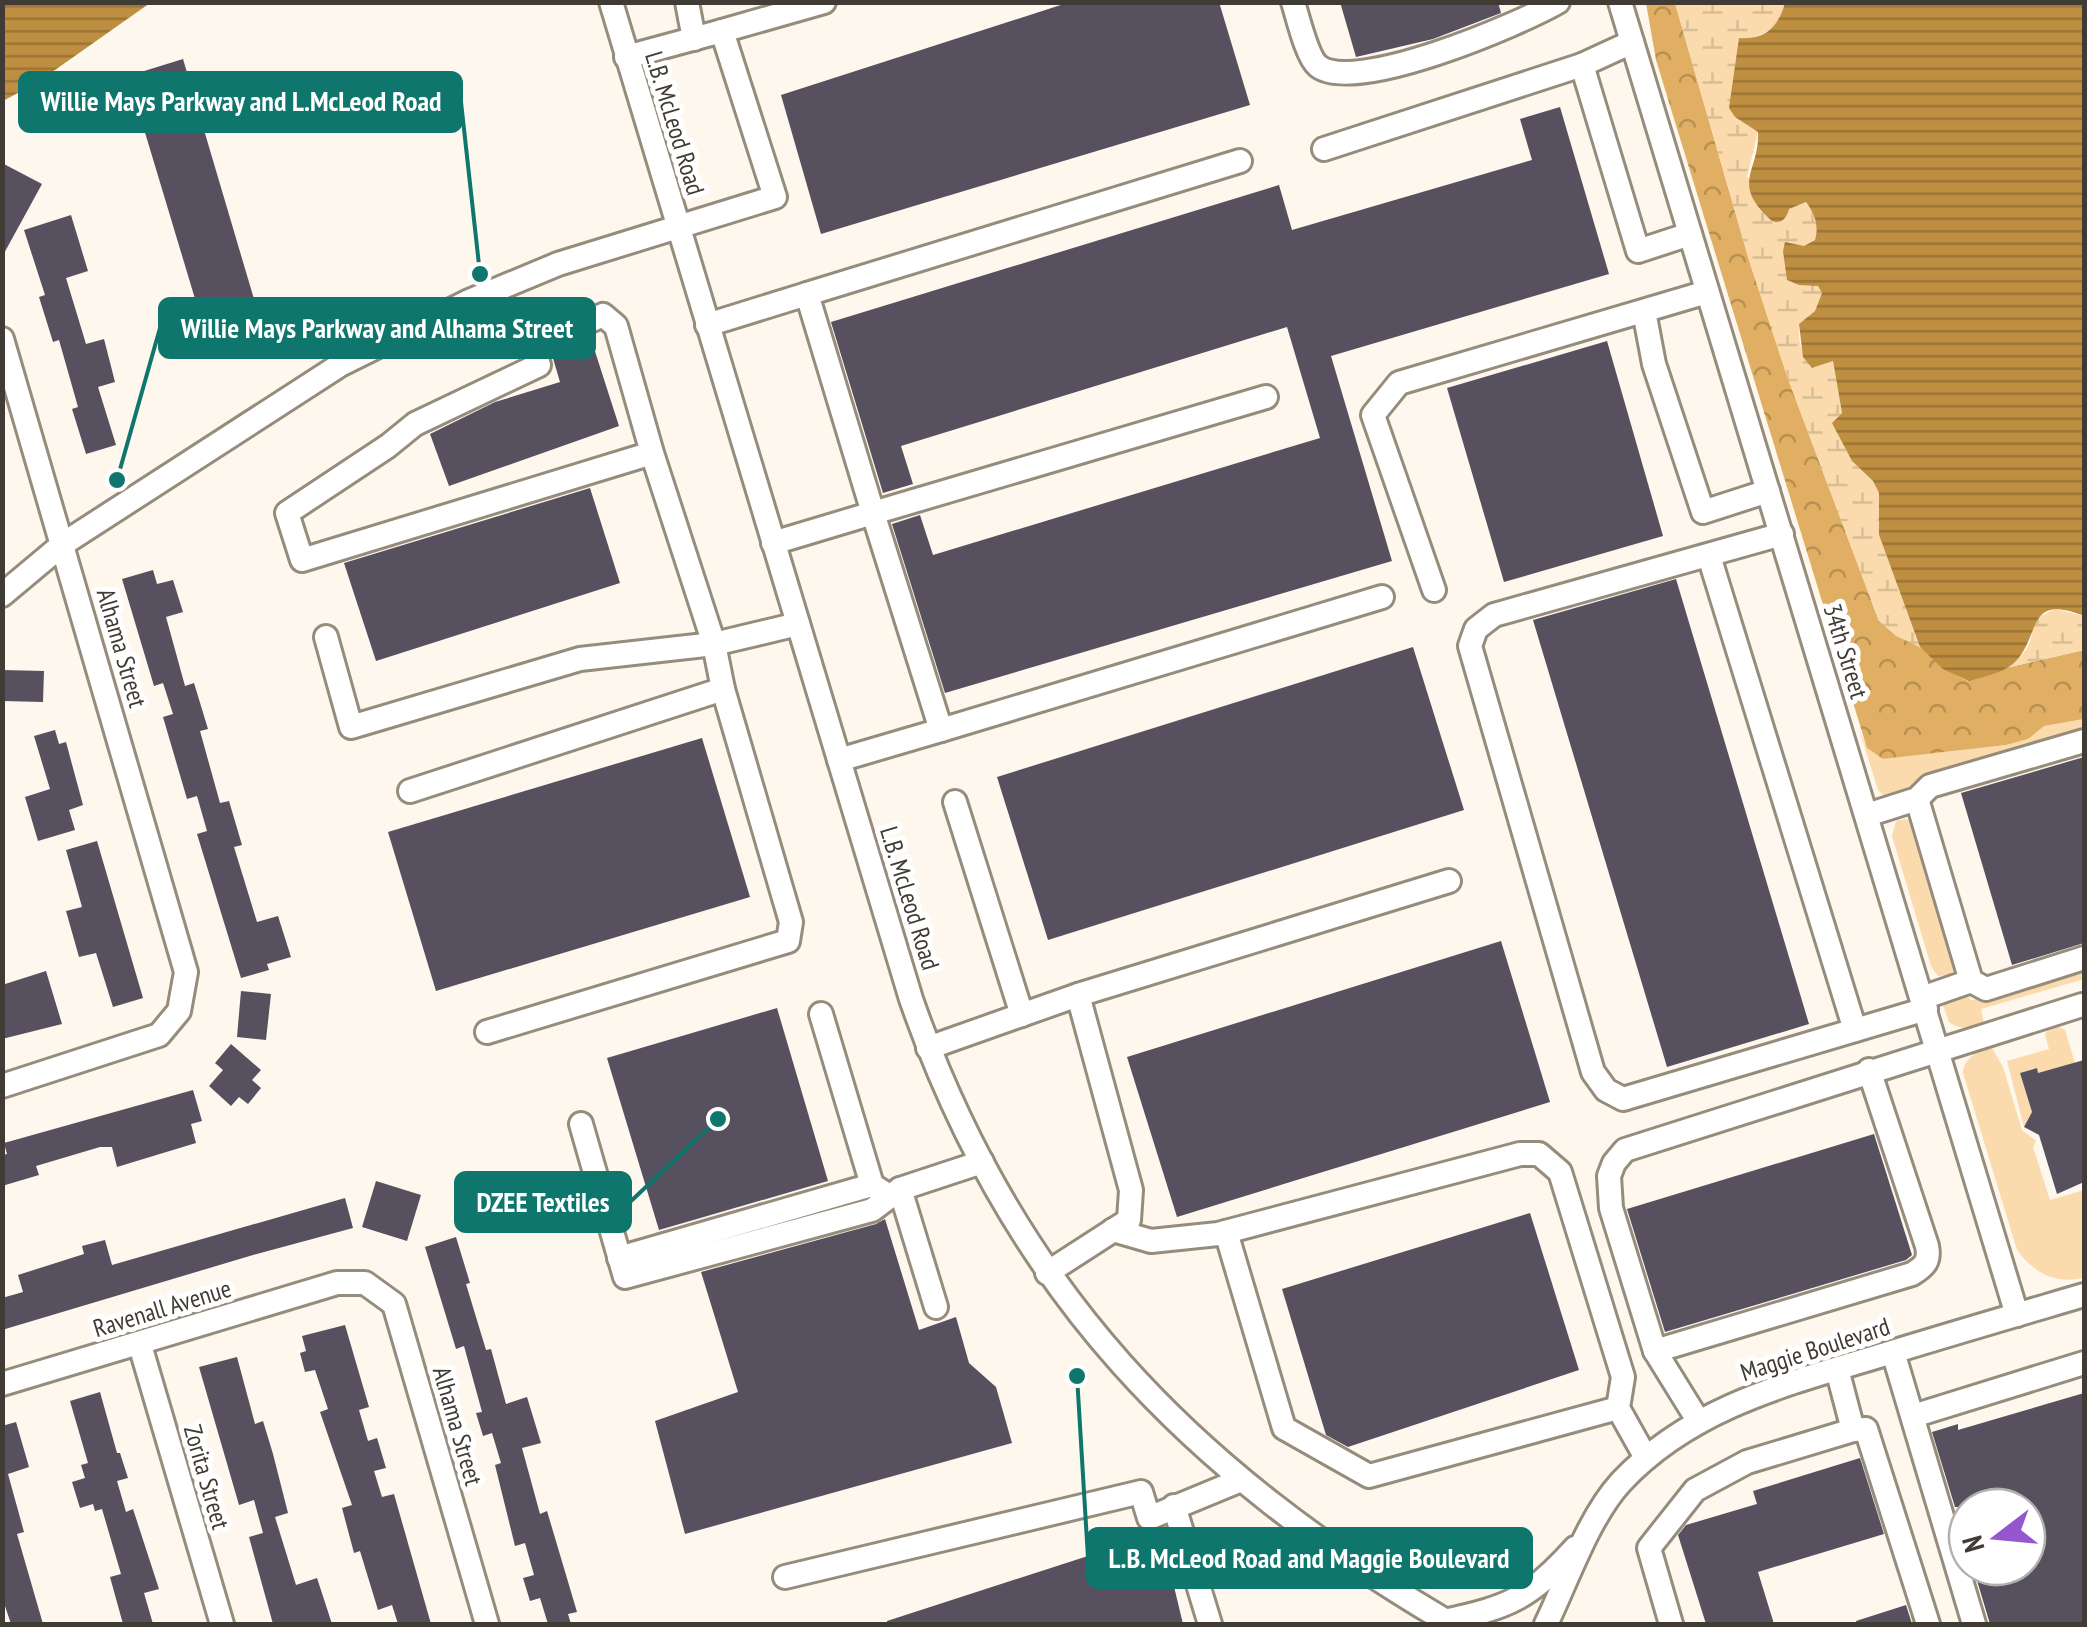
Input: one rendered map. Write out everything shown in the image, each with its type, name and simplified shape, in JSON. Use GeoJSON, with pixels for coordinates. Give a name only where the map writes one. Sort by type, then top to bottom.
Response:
{"type":"FeatureCollection","features":[{"type":"Feature","properties":{"kind":"street","name":"L.B. McLeod Road"},"geometry":{"type":"LineString","coordinates":[[610,2],[928,1048],[998,1195],[1047,1273],[1129,1376],[1200,1446],[1382,1585],[1448,1623]]}},
{"type":"Feature","properties":{"kind":"street"},"geometry":{"type":"LineString","coordinates":[[687,2],[694,39]]}},
{"type":"Feature","properties":{"kind":"street"},"geometry":{"type":"LineString","coordinates":[[626,57],[824,2]]}},
{"type":"Feature","properties":{"kind":"street"},"geometry":{"type":"LineString","coordinates":[[1293,2],[1313,60],[1334,74],[1368,72],[1415,61],[1524,22],[1547,5]]}},
{"type":"Feature","properties":{"kind":"street","name":"34th Street"},"geometry":{"type":"LineString","coordinates":[[1620,2],[2017,1315]]}},
{"type":"Feature","properties":{"kind":"street"},"geometry":{"type":"LineString","coordinates":[[2,595],[63,544],[340,364],[467,302],[558,264],[775,197],[722,31]]}},
{"type":"Feature","properties":{"kind":"street"},"geometry":{"type":"LineString","coordinates":[[1324,148],[1582,66],[1632,42]]}},
{"type":"Feature","properties":{"kind":"street"},"geometry":{"type":"LineString","coordinates":[[1582,66],[1638,251],[1690,234]]}},
{"type":"Feature","properties":{"kind":"street"},"geometry":{"type":"LineString","coordinates":[[707,325],[1240,161]]}},
{"type":"Feature","properties":{"kind":"street"},"geometry":{"type":"LineString","coordinates":[[1434,590],[1373,415],[1399,383],[1708,292]]}},
{"type":"Feature","properties":{"kind":"street"},"geometry":{"type":"LineString","coordinates":[[807,294],[940,730]]}},
{"type":"Feature","properties":{"kind":"street"},"geometry":{"type":"LineString","coordinates":[[1644,311],[1654,364],[1703,512],[1768,490]]}},
{"type":"Feature","properties":{"kind":"street"},"geometry":{"type":"LineString","coordinates":[[487,1032],[788,941],[791,922],[723,689],[714,644],[616,326],[602,315],[533,347],[539,365],[415,424],[287,513],[302,560],[652,452]]}},
{"type":"Feature","properties":{"kind":"street","name":"Alhama Street"},"geometry":{"type":"LineString","coordinates":[[2,339],[186,972],[179,1011],[159,1035],[2,1086]]}},
{"type":"Feature","properties":{"kind":"street"},"geometry":{"type":"LineString","coordinates":[[773,543],[1266,397]]}},
{"type":"Feature","properties":{"kind":"street"},"geometry":{"type":"LineString","coordinates":[[1782,534],[1494,615],[1476,629],[1470,646],[1593,1072],[1606,1090],[1624,1098],[1855,1030],[1972,982]]}},
{"type":"Feature","properties":{"kind":"street"},"geometry":{"type":"LineString","coordinates":[[1709,556],[1855,1030]]}},
{"type":"Feature","properties":{"kind":"street"},"geometry":{"type":"LineString","coordinates":[[839,760],[1382,598]]}},
{"type":"Feature","properties":{"kind":"street"},"geometry":{"type":"LineString","coordinates":[[326,637],[350,727],[580,660],[714,644],[798,624]]}},
{"type":"Feature","properties":{"kind":"street"},"geometry":{"type":"LineString","coordinates":[[410,791],[723,689]]}},
{"type":"Feature","properties":{"kind":"street"},"geometry":{"type":"LineString","coordinates":[[1866,815],[1917,799],[1930,786],[2084,741]]}},
{"type":"Feature","properties":{"kind":"street"},"geometry":{"type":"LineString","coordinates":[[1917,799],[1972,982],[1986,989],[2084,958]]}},
{"type":"Feature","properties":{"kind":"street"},"geometry":{"type":"LineString","coordinates":[[954,802],[1022,1014]]}},
{"type":"Feature","properties":{"kind":"street"},"geometry":{"type":"LineString","coordinates":[[928,1048],[1078,995],[1449,881]]}},
{"type":"Feature","properties":{"kind":"street"},"geometry":{"type":"LineString","coordinates":[[1047,1273],[1129,1220],[1131,1190],[1078,995]]}},
{"type":"Feature","properties":{"kind":"street"},"geometry":{"type":"LineString","coordinates":[[1699,1422],[1655,1351],[1611,1208],[1609,1176],[1624,1150],[2082,1005]]}},
{"type":"Feature","properties":{"kind":"street"},"geometry":{"type":"LineString","coordinates":[[821,1014],[936,1308]]}},
{"type":"Feature","properties":{"kind":"street"},"geometry":{"type":"LineString","coordinates":[[1655,1351],[1912,1274],[1926,1264],[1927,1246],[1870,1070]]}},
{"type":"Feature","properties":{"kind":"street"},"geometry":{"type":"LineString","coordinates":[[581,1124],[625,1276],[872,1210],[887,1190],[982,1162]]}},
{"type":"Feature","properties":{"kind":"street"},"geometry":{"type":"LineString","coordinates":[[1113,1230],[1151,1240],[1226,1232],[1520,1154],[1540,1154],[1560,1172],[1622,1377],[1618,1408],[1646,1458]]}},
{"type":"Feature","properties":{"kind":"street"},"geometry":{"type":"LineString","coordinates":[[1226,1232],[1284,1428],[1369,1476],[1618,1408]]}},
{"type":"Feature","properties":{"kind":"street","name":"Alhama Street"},"geometry":{"type":"LineString","coordinates":[[337,1283],[365,1283],[394,1304],[487,1624]]}},
{"type":"Feature","properties":{"kind":"street","name":"Ravenall Avenue"},"geometry":{"type":"LineString","coordinates":[[2,1384],[337,1283]]}},
{"type":"Feature","properties":{"kind":"street","name":"Maggie Boulevard"},"geometry":{"type":"LineString","coordinates":[[1546,1624],[1590,1530],[1618,1485],[1646,1458],[1699,1422],[1762,1390],[2084,1294]]}},
{"type":"Feature","properties":{"kind":"street","name":"Zorita Street"},"geometry":{"type":"LineString","coordinates":[[140,1344],[222,1624]]}},
{"type":"Feature","properties":{"kind":"street"},"geometry":{"type":"LineString","coordinates":[[1893,1352],[1974,1624]]}},
{"type":"Feature","properties":{"kind":"street"},"geometry":{"type":"LineString","coordinates":[[1913,1416],[2084,1363]]}},
{"type":"Feature","properties":{"kind":"street"},"geometry":{"type":"LineString","coordinates":[[1836,1369],[1854,1430]]}},
{"type":"Feature","properties":{"kind":"street"},"geometry":{"type":"LineString","coordinates":[[1671,1624],[1649,1548],[1694,1490],[1747,1462],[1866,1429],[1928,1624]]}},
{"type":"Feature","properties":{"kind":"street"},"geometry":{"type":"LineString","coordinates":[[785,1577],[1141,1492],[1149,1518],[1241,1480]]}},
{"type":"Feature","properties":{"kind":"street"},"geometry":{"type":"LineString","coordinates":[[1174,1506],[1210,1624]]}},
{"type":"Feature","properties":{"kind":"street"},"geometry":{"type":"LineString","coordinates":[[1448,1623],[1520,1599],[1549,1576],[1590,1530]]}},
{"type":"Feature","properties":{"kind":"green space"},"geometry":{"type":"Polygon","coordinates":[[[1646,3],[1675,3],[1749,260],[1787,376],[1879,621],[1968,681],[2084,650],[2084,719],[2044,726],[2028,739],[2006,745],[1883,759],[1867,748],[1656,60],[1646,3]]]}},
{"type":"Feature","properties":{"kind":"green space"},"geometry":{"type":"Polygon","coordinates":[[[1675,3],[1785,3],[1774,26],[1750,38],[1735,117],[1758,132],[1747,177],[1789,209],[1806,202],[1814,216],[1815,240],[1804,246],[1793,245],[1822,293],[1815,311],[1799,324],[1801,348],[1813,368],[1833,361],[1842,413],[1834,427],[1852,461],[1873,481],[1879,493],[1879,535],[1920,647],[1896,636],[1879,621],[1787,376],[1749,260],[1675,3]]]}},
{"type":"Feature","properties":{"kind":"green space"},"geometry":{"type":"Polygon","coordinates":[[[2055,609],[2084,616],[2084,650],[2010,667],[2027,648],[2035,622],[2055,609]]]}},
{"type":"Feature","properties":{"kind":"green space"},"geometry":{"type":"Polygon","coordinates":[[[2084,719],[2084,733],[1908,787],[1886,798],[1878,790],[1859,729],[1867,748],[1883,759],[2006,745],[2028,739],[2043,726],[2084,719]]]}},
{"type":"Feature","properties":{"kind":"green space"},"geometry":{"type":"Polygon","coordinates":[[[1896,821],[1912,822],[1956,964],[1948,975],[1938,976],[1931,966],[1892,836],[1896,821]]]}},
{"type":"Feature","properties":{"kind":"green space"},"geometry":{"type":"Polygon","coordinates":[[[2084,968],[2084,979],[1981,1009],[1984,1023],[1970,1027],[1949,1022],[1941,1000],[1964,991],[1971,1000],[1980,999],[2084,968]]]}},
{"type":"Feature","properties":{"kind":"green space"},"geometry":{"type":"Polygon","coordinates":[[[2055,1025],[2065,1030],[2075,1063],[2038,1073],[2036,1068],[2020,1073],[2032,1112],[2024,1127],[2007,1061],[2049,1049],[2045,1034],[2055,1025]]]}},
{"type":"Feature","properties":{"kind":"green space"},"geometry":{"type":"Polygon","coordinates":[[[1992,1048],[2003,1067],[2022,1130],[2036,1141],[2033,1147],[2050,1200],[2084,1190],[2084,1278],[2064,1280],[2046,1275],[2017,1250],[1963,1073],[1973,1056],[1992,1048]]]}},
{"type":"Feature","properties":{"kind":"shaded area"},"geometry":{"type":"Polygon","coordinates":[[[3,2],[150,3],[38,82],[3,101],[3,2]]]}},
{"type":"Feature","properties":{"kind":"shaded area"},"geometry":{"type":"Polygon","coordinates":[[[1785,3],[2084,3],[2084,616],[2065,610],[2043,614],[2013,664],[1969,681],[1943,669],[1920,647],[1879,535],[1879,493],[1873,481],[1852,461],[1832,423],[1842,413],[1833,361],[1812,368],[1803,357],[1799,324],[1815,311],[1822,293],[1818,286],[1787,280],[1783,251],[1785,242],[1804,246],[1815,240],[1812,211],[1806,202],[1789,209],[1784,220],[1772,221],[1759,208],[1749,186],[1758,132],[1735,117],[1729,108],[1739,38],[1757,37],[1770,30],[1785,3]]]}},
{"type":"Feature","properties":{"kind":"building"},"geometry":{"type":"Polygon","coordinates":[[[1070,2],[1219,2],[1250,105],[821,234],[781,95],[1070,2]]]}},
{"type":"Feature","properties":{"kind":"building"},"geometry":{"type":"Polygon","coordinates":[[[1340,2],[1498,2],[1501,13],[1433,39],[1356,57],[1340,2]]]}},
{"type":"Feature","properties":{"kind":"building"},"geometry":{"type":"Polygon","coordinates":[[[183,59],[259,316],[205,332],[128,76],[183,59]]]}},
{"type":"Feature","properties":{"kind":"building"},"geometry":{"type":"Polygon","coordinates":[[[1560,107],[1609,274],[1331,356],[1392,561],[945,693],[892,524],[920,515],[933,555],[1320,438],[1287,327],[901,446],[913,484],[883,493],[831,322],[1279,185],[1292,230],[1532,160],[1520,119],[1560,107]]]}},
{"type":"Feature","properties":{"kind":"building"},"geometry":{"type":"Polygon","coordinates":[[[2,163],[42,184],[2,257],[2,163]]]}},
{"type":"Feature","properties":{"kind":"building"},"geometry":{"type":"Polygon","coordinates":[[[71,215],[88,271],[66,278],[86,344],[104,339],[115,382],[98,387],[116,445],[86,454],[72,409],[78,407],[59,340],[53,342],[39,297],[45,295],[24,230],[71,215]]]}},
{"type":"Feature","properties":{"kind":"building"},"geometry":{"type":"Polygon","coordinates":[[[591,339],[619,426],[449,486],[430,434],[495,402],[560,382],[552,355],[591,339]]]}},
{"type":"Feature","properties":{"kind":"building"},"geometry":{"type":"Polygon","coordinates":[[[1607,341],[1663,536],[1504,582],[1447,388],[1607,341]]]}},
{"type":"Feature","properties":{"kind":"building"},"geometry":{"type":"Polygon","coordinates":[[[590,488],[620,583],[376,661],[344,563],[590,488]]]}},
{"type":"Feature","properties":{"kind":"building"},"geometry":{"type":"Polygon","coordinates":[[[153,570],[157,584],[173,580],[183,612],[166,617],[185,686],[194,683],[208,729],[200,731],[220,803],[229,801],[242,845],[234,847],[257,922],[278,916],[291,957],[267,964],[269,970],[241,978],[197,834],[207,831],[197,796],[187,799],[163,717],[173,714],[163,683],[154,686],[122,579],[153,570]]]}},
{"type":"Feature","properties":{"kind":"building"},"geometry":{"type":"Polygon","coordinates":[[[1676,579],[1809,1024],[1667,1067],[1533,620],[1676,579]]]}},
{"type":"Feature","properties":{"kind":"building"},"geometry":{"type":"Polygon","coordinates":[[[1413,647],[1464,810],[1048,940],[997,777],[1413,647]]]}},
{"type":"Feature","properties":{"kind":"building"},"geometry":{"type":"Polygon","coordinates":[[[2,670],[44,671],[43,702],[2,701],[2,670]]]}},
{"type":"Feature","properties":{"kind":"building"},"geometry":{"type":"Polygon","coordinates":[[[55,730],[59,744],[66,742],[83,805],[69,810],[75,830],[38,841],[25,797],[50,789],[34,736],[55,730]]]}},
{"type":"Feature","properties":{"kind":"building"},"geometry":{"type":"Polygon","coordinates":[[[702,738],[750,897],[436,991],[388,832],[702,738]]]}},
{"type":"Feature","properties":{"kind":"building"},"geometry":{"type":"Polygon","coordinates":[[[2084,757],[2084,943],[2012,965],[1961,793],[2084,757]]]}},
{"type":"Feature","properties":{"kind":"building"},"geometry":{"type":"Polygon","coordinates":[[[97,841],[143,998],[113,1007],[96,953],[79,957],[66,911],[82,907],[66,850],[97,841]]]}},
{"type":"Feature","properties":{"kind":"building"},"geometry":{"type":"Polygon","coordinates":[[[1501,941],[1550,1102],[1177,1217],[1127,1057],[1501,941]]]}},
{"type":"Feature","properties":{"kind":"building"},"geometry":{"type":"Polygon","coordinates":[[[46,971],[62,1024],[2,1039],[2,985],[46,971]]]}},
{"type":"Feature","properties":{"kind":"building"},"geometry":{"type":"Polygon","coordinates":[[[241,991],[271,994],[266,1040],[237,1037],[241,991]]]}},
{"type":"Feature","properties":{"kind":"building"},"geometry":{"type":"Polygon","coordinates":[[[777,1008],[828,1181],[659,1230],[607,1058],[777,1008]]]}},
{"type":"Feature","properties":{"kind":"building"},"geometry":{"type":"Polygon","coordinates":[[[231,1044],[261,1070],[252,1080],[261,1088],[248,1104],[239,1097],[231,1106],[209,1086],[223,1070],[215,1063],[231,1044]]]}},
{"type":"Feature","properties":{"kind":"building"},"geometry":{"type":"Polygon","coordinates":[[[2084,1060],[2084,1182],[2057,1194],[2039,1135],[2024,1127],[2032,1112],[2020,1073],[2037,1068],[2038,1073],[2084,1060]]]}},
{"type":"Feature","properties":{"kind":"building"},"geometry":{"type":"Polygon","coordinates":[[[193,1090],[202,1121],[191,1124],[196,1143],[117,1167],[112,1147],[100,1147],[36,1166],[39,1175],[2,1186],[2,1155],[7,1154],[4,1143],[193,1090]]]}},
{"type":"Feature","properties":{"kind":"building"},"geometry":{"type":"Polygon","coordinates":[[[1874,1134],[1912,1255],[1665,1332],[1627,1209],[1874,1134]]]}},
{"type":"Feature","properties":{"kind":"building"},"geometry":{"type":"Polygon","coordinates":[[[376,1181],[421,1195],[407,1241],[362,1227],[376,1181]]]}},
{"type":"Feature","properties":{"kind":"building"},"geometry":{"type":"Polygon","coordinates":[[[345,1198],[353,1228],[2,1330],[2,1298],[23,1292],[18,1275],[84,1254],[82,1246],[105,1240],[112,1265],[345,1198]]]}},
{"type":"Feature","properties":{"kind":"building"},"geometry":{"type":"Polygon","coordinates":[[[1530,1213],[1579,1370],[1348,1447],[1326,1435],[1282,1289],[1530,1213]]]}},
{"type":"Feature","properties":{"kind":"building"},"geometry":{"type":"Polygon","coordinates":[[[885,1219],[919,1330],[956,1317],[969,1363],[996,1387],[1012,1443],[685,1534],[655,1421],[738,1392],[701,1272],[885,1219]]]}},
{"type":"Feature","properties":{"kind":"building"},"geometry":{"type":"Polygon","coordinates":[[[456,1237],[470,1283],[466,1284],[486,1350],[491,1349],[506,1404],[527,1397],[541,1443],[522,1448],[540,1514],[547,1511],[577,1612],[568,1614],[571,1624],[548,1624],[540,1598],[530,1601],[523,1578],[534,1575],[525,1543],[515,1546],[495,1465],[501,1463],[492,1433],[483,1436],[476,1413],[482,1412],[464,1346],[456,1349],[425,1247],[456,1237]]]}},
{"type":"Feature","properties":{"kind":"building"},"geometry":{"type":"Polygon","coordinates":[[[345,1325],[369,1407],[359,1410],[368,1441],[377,1438],[386,1468],[374,1471],[382,1497],[394,1494],[431,1624],[398,1624],[392,1605],[378,1610],[360,1551],[354,1553],[342,1508],[352,1505],[320,1412],[328,1409],[315,1370],[305,1372],[300,1353],[306,1351],[302,1336],[345,1325]]]}},
{"type":"Feature","properties":{"kind":"building"},"geometry":{"type":"Polygon","coordinates":[[[237,1357],[255,1424],[263,1421],[273,1454],[288,1513],[275,1517],[296,1585],[317,1578],[332,1624],[273,1624],[249,1537],[263,1533],[254,1500],[239,1505],[199,1367],[237,1357]]]}},
{"type":"Feature","properties":{"kind":"building"},"geometry":{"type":"Polygon","coordinates":[[[100,1392],[128,1478],[117,1481],[126,1512],[133,1509],[159,1589],[144,1593],[153,1624],[123,1624],[110,1577],[121,1574],[102,1509],[95,1511],[93,1504],[80,1508],[72,1482],[85,1478],[81,1465],[88,1463],[70,1401],[100,1392]]]}},
{"type":"Feature","properties":{"kind":"building"},"geometry":{"type":"Polygon","coordinates":[[[2084,1393],[2084,1624],[1990,1624],[1979,1587],[2047,1587],[2047,1487],[1949,1487],[1932,1432],[1958,1424],[1958,1430],[2084,1393]]]}},
{"type":"Feature","properties":{"kind":"building"},"geometry":{"type":"Polygon","coordinates":[[[16,1422],[29,1467],[8,1474],[24,1532],[17,1534],[43,1624],[11,1624],[2,1597],[2,1426],[16,1422]]]}},
{"type":"Feature","properties":{"kind":"building"},"geometry":{"type":"Polygon","coordinates":[[[1860,1458],[1884,1534],[1758,1572],[1774,1624],[1706,1624],[1678,1535],[1686,1525],[1757,1504],[1753,1491],[1860,1458]]]}},
{"type":"Feature","properties":{"kind":"building"},"geometry":{"type":"Polygon","coordinates":[[[1125,1544],[1171,1574],[1183,1624],[887,1624],[887,1621],[1125,1544]]]}},
{"type":"Feature","properties":{"kind":"building"},"geometry":{"type":"Polygon","coordinates":[[[1906,1605],[1912,1624],[1857,1624],[1856,1621],[1906,1605]]]}},
{"type":"Feature","properties":{"kind":"place","name":"Willie Mays Parkway and L.McLeod Road"},"geometry":{"type":"Point","coordinates":[480,274]}},
{"type":"Feature","properties":{"kind":"place","name":"Willie Mays Parkway and Alhama Street"},"geometry":{"type":"Point","coordinates":[117,480]}},
{"type":"Feature","properties":{"kind":"place","name":"DZEE Textiles"},"geometry":{"type":"Point","coordinates":[718,1119]}},
{"type":"Feature","properties":{"kind":"place","name":"L.B. McLeod Road and Maggie Boulevard"},"geometry":{"type":"Point","coordinates":[1077,1376]}}]}
